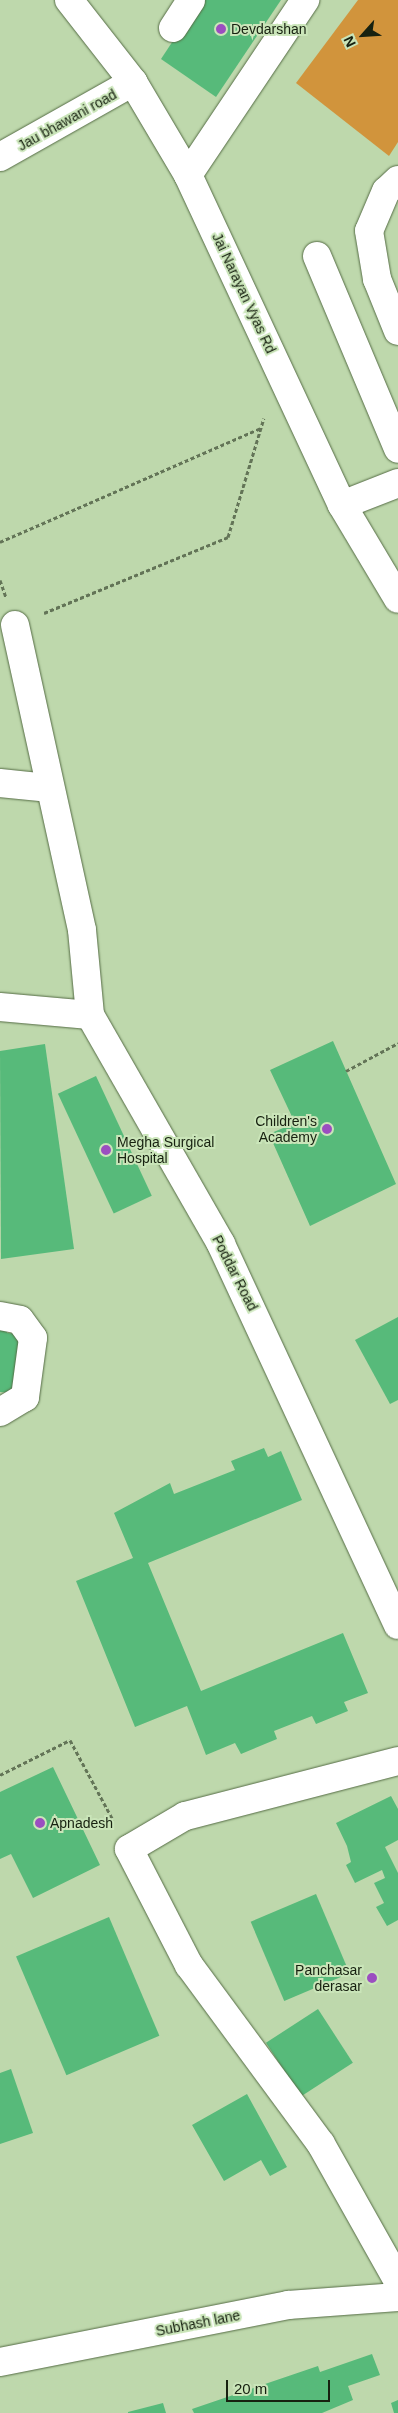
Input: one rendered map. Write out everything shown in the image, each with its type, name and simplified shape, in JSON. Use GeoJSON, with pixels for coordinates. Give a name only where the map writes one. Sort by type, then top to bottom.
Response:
{"type":"FeatureCollection","features":[{"type":"Feature","properties":{"kind":"street","name":"Jai Narayan Vyas Rd"},"geometry":{"type":"LineString","coordinates":[[69,0],[133,82],[188,175],[342,505],[398,599]]}},
{"type":"Feature","properties":{"kind":"street"},"geometry":{"type":"LineString","coordinates":[[173,28],[191,0]]}},
{"type":"Feature","properties":{"kind":"street"},"geometry":{"type":"LineString","coordinates":[[188,175],[305,0]]}},
{"type":"Feature","properties":{"kind":"street","name":"Jau bhawani road"},"geometry":{"type":"LineString","coordinates":[[0,157],[133,82]]}},
{"type":"Feature","properties":{"kind":"street"},"geometry":{"type":"LineString","coordinates":[[398,180],[386,191],[370,232],[377,279],[398,330]]}},
{"type":"Feature","properties":{"kind":"street"},"geometry":{"type":"LineString","coordinates":[[317,256],[398,449]]}},
{"type":"Feature","properties":{"kind":"street"},"geometry":{"type":"LineString","coordinates":[[342,505],[398,483]]}},
{"type":"Feature","properties":{"kind":"street"},"geometry":{"type":"LineString","coordinates":[[0,1006],[90,1015],[82,930],[48,788],[15,625]]}},
{"type":"Feature","properties":{"kind":"street"},"geometry":{"type":"LineString","coordinates":[[0,783],[48,788]]}},
{"type":"Feature","properties":{"kind":"street","name":"Poddar Road"},"geometry":{"type":"LineString","coordinates":[[90,1015],[221,1244],[398,1625]]}},
{"type":"Feature","properties":{"kind":"street"},"geometry":{"type":"LineString","coordinates":[[0,1316],[20,1320],[33,1338],[25,1397],[0,1412]]}},
{"type":"Feature","properties":{"kind":"street"},"geometry":{"type":"LineString","coordinates":[[398,1761],[185,1816],[129,1849],[189,1965],[321,2144],[398,2281]]}},
{"type":"Feature","properties":{"kind":"street","name":"Subhash lane"},"geometry":{"type":"LineString","coordinates":[[0,2362],[288,2305],[398,2297]]}},
{"type":"Feature","properties":{"kind":"path"},"geometry":{"type":"LineString","coordinates":[[15,625],[228,537],[279,369]]}},
{"type":"Feature","properties":{"kind":"path"},"geometry":{"type":"LineString","coordinates":[[0,542],[262,428]]}},
{"type":"Feature","properties":{"kind":"path"},"geometry":{"type":"LineString","coordinates":[[346,1071],[398,1043]]}},
{"type":"Feature","properties":{"kind":"path"},"geometry":{"type":"LineString","coordinates":[[0,1774],[70,1740],[129,1849]]}},
{"type":"Feature","properties":{"kind":"shaded area"},"geometry":{"type":"Polygon","coordinates":[[[358,0],[398,0],[398,142],[389,156],[296,83],[358,0]]]}},
{"type":"Feature","properties":{"kind":"building","name":"Devdarshan"},"geometry":{"type":"Polygon","coordinates":[[[200,0],[281,0],[216,97],[161,59],[200,0]]]}},
{"type":"Feature","properties":{"kind":"building","name":"Children's Academy"},"geometry":{"type":"Polygon","coordinates":[[[333,1041],[396,1184],[310,1226],[269,1134],[295,1123],[270,1070],[333,1041]]]}},
{"type":"Feature","properties":{"kind":"building"},"geometry":{"type":"Polygon","coordinates":[[[45,1044],[74,1249],[1,1259],[0,1051],[45,1044]]]}},
{"type":"Feature","properties":{"kind":"building"},"geometry":{"type":"Polygon","coordinates":[[[96,1076],[152,1196],[114,1213],[58,1094],[96,1076]]]}},
{"type":"Feature","properties":{"kind":"building"},"geometry":{"type":"Polygon","coordinates":[[[398,1317],[398,1400],[390,1404],[355,1340],[398,1317]]]}},
{"type":"Feature","properties":{"kind":"building"},"geometry":{"type":"Polygon","coordinates":[[[0,1321],[8,1322],[7,1333],[20,1334],[14,1393],[0,1392],[0,1321]]]}},
{"type":"Feature","properties":{"kind":"building"},"geometry":{"type":"Polygon","coordinates":[[[264,1448],[268,1457],[281,1451],[302,1500],[148,1563],[201,1691],[343,1633],[368,1693],[344,1702],[348,1711],[316,1724],[312,1716],[274,1731],[277,1739],[241,1754],[235,1743],[206,1755],[187,1706],[135,1727],[76,1581],[133,1558],[114,1513],[170,1483],[174,1494],[235,1470],[231,1461],[264,1448]]]}},
{"type":"Feature","properties":{"kind":"building","name":"Apnadesh"},"geometry":{"type":"Polygon","coordinates":[[[53,1767],[100,1865],[33,1898],[11,1854],[0,1859],[0,1792],[53,1767]]]}},
{"type":"Feature","properties":{"kind":"building"},"geometry":{"type":"Polygon","coordinates":[[[391,1796],[398,1809],[398,1840],[385,1847],[398,1873],[398,1920],[387,1926],[376,1907],[384,1903],[374,1883],[385,1878],[382,1870],[355,1883],[346,1865],[351,1862],[347,1846],[336,1823],[391,1796]]]}},
{"type":"Feature","properties":{"kind":"building"},"geometry":{"type":"Polygon","coordinates":[[[316,1894],[350,1973],[284,2001],[251,1922],[316,1894]]]}},
{"type":"Feature","properties":{"kind":"building"},"geometry":{"type":"Polygon","coordinates":[[[109,1917],[159,2036],[66,2075],[16,1956],[109,1917]]]}},
{"type":"Feature","properties":{"kind":"building"},"geometry":{"type":"Polygon","coordinates":[[[318,2009],[353,2063],[301,2096],[266,2043],[318,2009]]]}},
{"type":"Feature","properties":{"kind":"building"},"geometry":{"type":"Polygon","coordinates":[[[11,2069],[33,2133],[0,2144],[0,2073],[11,2069]]]}},
{"type":"Feature","properties":{"kind":"building"},"geometry":{"type":"Polygon","coordinates":[[[247,2094],[287,2167],[270,2176],[261,2160],[224,2181],[192,2125],[247,2094]]]}},
{"type":"Feature","properties":{"kind":"building"},"geometry":{"type":"Polygon","coordinates":[[[372,2354],[380,2375],[348,2386],[353,2400],[322,2413],[194,2413],[192,2409],[318,2366],[320,2372],[372,2354]]]}},
{"type":"Feature","properties":{"kind":"building"},"geometry":{"type":"Polygon","coordinates":[[[398,2400],[398,2413],[394,2413],[391,2403],[398,2400]]]}},
{"type":"Feature","properties":{"kind":"building"},"geometry":{"type":"Polygon","coordinates":[[[163,2403],[166,2413],[128,2413],[128,2412],[163,2403]]]}},
{"type":"Feature","properties":{"kind":"place","name":"Devdarshan"},"geometry":{"type":"Point","coordinates":[221,29]}},
{"type":"Feature","properties":{"kind":"place","name":"Children's Academy"},"geometry":{"type":"Point","coordinates":[327,1129]}},
{"type":"Feature","properties":{"kind":"place","name":"Megha Surgical Hospital"},"geometry":{"type":"Point","coordinates":[106,1150]}},
{"type":"Feature","properties":{"kind":"place","name":"Apnadesh"},"geometry":{"type":"Point","coordinates":[40,1823]}},
{"type":"Feature","properties":{"kind":"place","name":"Panchasar derasar"},"geometry":{"type":"Point","coordinates":[372,1978]}}]}
